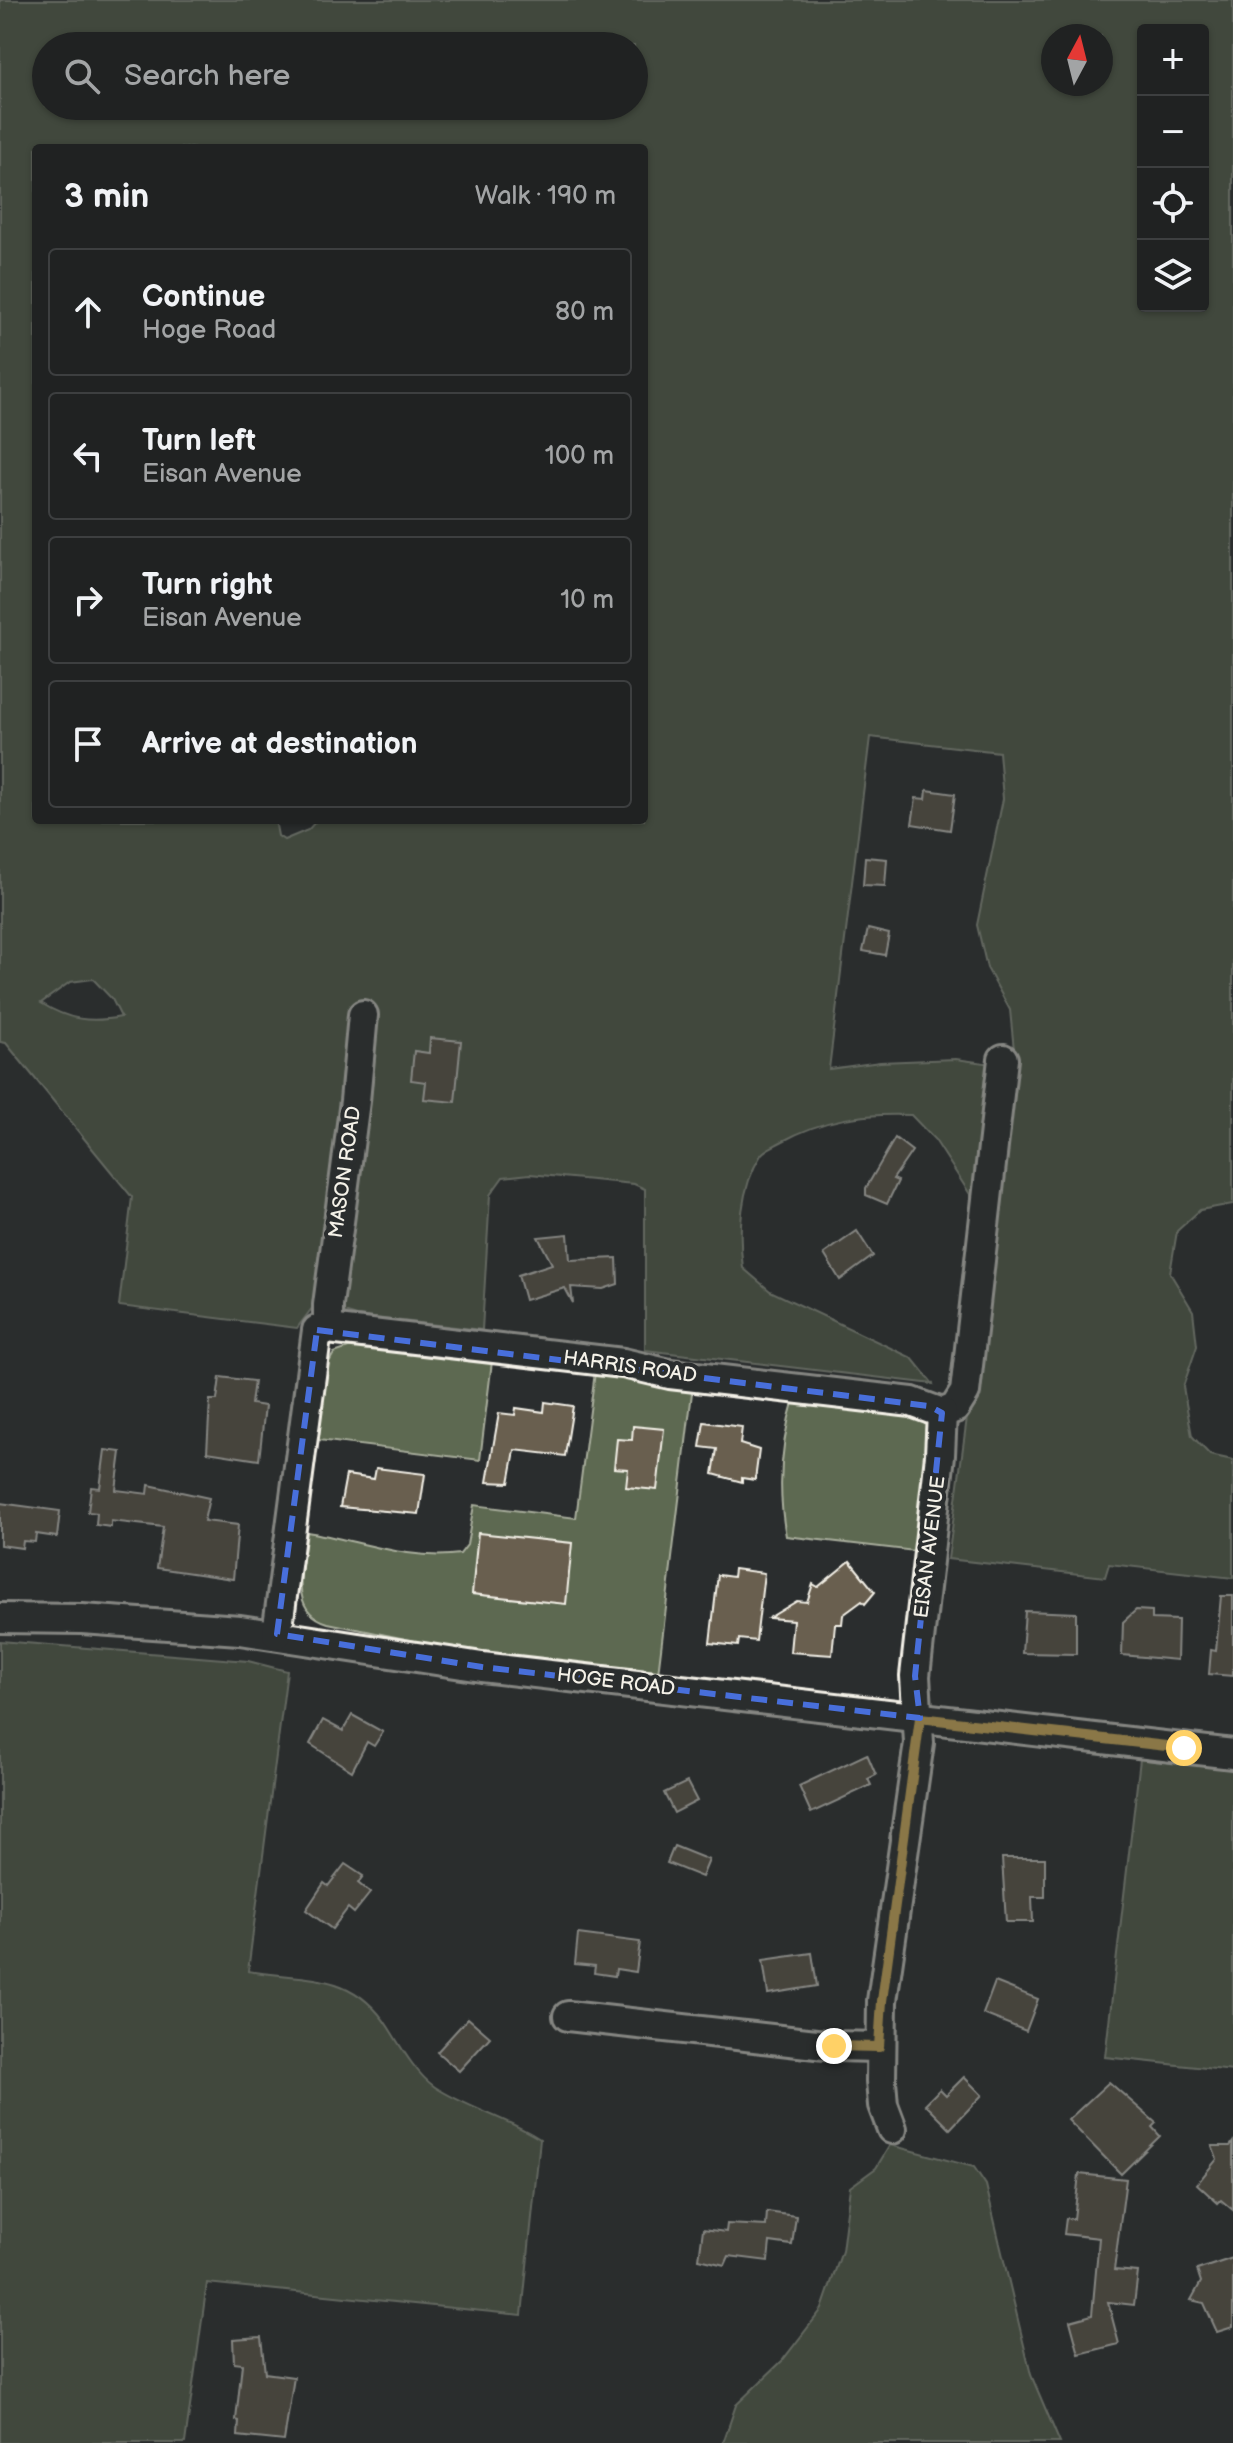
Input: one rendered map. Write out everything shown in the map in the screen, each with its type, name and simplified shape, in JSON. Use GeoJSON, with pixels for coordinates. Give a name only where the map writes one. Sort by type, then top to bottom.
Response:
{"type":"FeatureCollection","features":[{"type":"Feature","properties":{"kind":"street","name":"MASON ROAD"},"geometry":{"type":"LineString","coordinates":[[277,1634],[328,1305],[363,1015]]}},
{"type":"Feature","properties":{"kind":"street"},"geometry":{"type":"LineString","coordinates":[[942,1413],[955,1408],[965,1392],[1003,1059]]}},
{"type":"Feature","properties":{"kind":"street","name":"HARRIS ROAD"},"geometry":{"type":"LineString","coordinates":[[322,1329],[912,1402],[942,1413]]}},
{"type":"Feature","properties":{"kind":"street","name":"EISAN AVENUE"},"geometry":{"type":"LineString","coordinates":[[892,2129],[883,2105],[879,2047],[882,2001],[920,1718],[915,1676],[942,1413]]}},
{"type":"Feature","properties":{"kind":"street","name":"HOGE ROAD"},"geometry":{"type":"LineString","coordinates":[[0,1618],[156,1623],[277,1634],[482,1667],[1233,1754]]}},
{"type":"Feature","properties":{"kind":"street"},"geometry":{"type":"LineString","coordinates":[[568,2016],[834,2046],[879,2047]]}},
{"type":"Feature","properties":{"kind":"highlighted area"},"geometry":{"type":"Polygon","coordinates":[[[317,1330],[929,1406],[942,1413],[942,1430],[915,1676],[920,1718],[482,1667],[277,1634],[317,1330]]]}},
{"type":"Feature","properties":{"kind":"green space"},"geometry":{"type":"Polygon","coordinates":[[[0,0],[1233,0],[1233,1204],[1200,1210],[1177,1231],[1170,1273],[1193,1311],[1197,1346],[1183,1387],[1192,1436],[1210,1455],[1233,1460],[1233,1578],[1109,1564],[1105,1577],[948,1559],[1015,1060],[1010,1010],[987,968],[977,925],[1003,799],[999,752],[870,737],[829,1069],[880,1062],[956,1059],[992,1064],[977,1205],[935,1140],[911,1115],[893,1115],[828,1123],[767,1149],[754,1168],[742,1210],[743,1268],[770,1291],[912,1358],[933,1384],[645,1350],[645,1189],[634,1184],[530,1174],[503,1177],[490,1195],[482,1330],[357,1316],[344,1312],[338,1302],[319,1299],[297,1328],[119,1306],[132,1197],[6,1043],[0,1042],[0,0]],[[93,979],[70,982],[41,1003],[80,1019],[121,1017],[112,999],[93,979]]]}},
{"type":"Feature","properties":{"kind":"green space"},"geometry":{"type":"Polygon","coordinates":[[[357,1345],[492,1361],[480,1460],[318,1440],[328,1364],[334,1353],[357,1345]]]}},
{"type":"Feature","properties":{"kind":"green space"},"geometry":{"type":"Polygon","coordinates":[[[595,1372],[693,1384],[658,1674],[449,1648],[328,1623],[315,1617],[307,1608],[302,1598],[301,1573],[307,1532],[402,1552],[441,1555],[460,1554],[467,1545],[474,1505],[576,1518],[595,1372]]]}},
{"type":"Feature","properties":{"kind":"green space"},"geometry":{"type":"Polygon","coordinates":[[[795,1395],[914,1409],[935,1430],[923,1552],[786,1536],[782,1465],[786,1430],[795,1395]]]}},
{"type":"Feature","properties":{"kind":"green space"},"geometry":{"type":"Polygon","coordinates":[[[0,1641],[248,1661],[287,1671],[248,1971],[327,1982],[360,1996],[375,2009],[409,2060],[428,2082],[540,2139],[522,2315],[207,2283],[185,2443],[0,2443],[0,1641]]]}},
{"type":"Feature","properties":{"kind":"green space"},"geometry":{"type":"Polygon","coordinates":[[[1140,1759],[1233,1769],[1233,2071],[1105,2057],[1140,1759]]]}},
{"type":"Feature","properties":{"kind":"green space"},"geometry":{"type":"Polygon","coordinates":[[[890,2145],[974,2167],[986,2185],[1031,2375],[1060,2443],[723,2443],[736,2405],[782,2361],[822,2309],[842,2251],[850,2187],[876,2168],[890,2145]]]}},
{"type":"Feature","properties":{"kind":"building"},"geometry":{"type":"Polygon","coordinates":[[[927,790],[955,794],[950,830],[912,824],[916,798],[926,799],[927,790]]]}},
{"type":"Feature","properties":{"kind":"building"},"geometry":{"type":"Polygon","coordinates":[[[865,857],[887,859],[885,886],[863,885],[865,857]]]}},
{"type":"Feature","properties":{"kind":"building"},"geometry":{"type":"Polygon","coordinates":[[[868,929],[889,934],[885,955],[863,951],[868,929]]]}},
{"type":"Feature","properties":{"kind":"building"},"geometry":{"type":"Polygon","coordinates":[[[430,1038],[461,1041],[455,1102],[424,1099],[426,1082],[411,1080],[414,1051],[429,1053],[430,1038]]]}},
{"type":"Feature","properties":{"kind":"building"},"geometry":{"type":"Polygon","coordinates":[[[895,1138],[912,1151],[893,1179],[898,1181],[887,1204],[866,1195],[866,1188],[895,1138]]]}},
{"type":"Feature","properties":{"kind":"building"},"geometry":{"type":"Polygon","coordinates":[[[857,1231],[873,1256],[840,1280],[824,1254],[857,1231]]]}},
{"type":"Feature","properties":{"kind":"building"},"geometry":{"type":"Polygon","coordinates":[[[568,1234],[570,1260],[617,1258],[618,1284],[603,1289],[571,1287],[573,1303],[565,1288],[525,1300],[518,1275],[552,1264],[538,1237],[568,1234]]]}},
{"type":"Feature","properties":{"kind":"building"},"geometry":{"type":"Polygon","coordinates":[[[220,1377],[254,1381],[251,1404],[265,1406],[259,1460],[207,1452],[210,1400],[217,1400],[220,1377]]]}},
{"type":"Feature","properties":{"kind":"building"},"geometry":{"type":"Polygon","coordinates":[[[545,1402],[573,1406],[565,1456],[515,1450],[509,1483],[487,1482],[499,1413],[515,1415],[516,1408],[544,1412],[545,1402]]]}},
{"type":"Feature","properties":{"kind":"building"},"geometry":{"type":"Polygon","coordinates":[[[704,1422],[742,1427],[740,1444],[759,1450],[755,1480],[742,1478],[742,1482],[713,1474],[717,1449],[700,1447],[704,1422]]]}},
{"type":"Feature","properties":{"kind":"building"},"geometry":{"type":"Polygon","coordinates":[[[633,1426],[664,1429],[657,1490],[626,1487],[628,1469],[614,1468],[617,1439],[632,1440],[633,1426]]]}},
{"type":"Feature","properties":{"kind":"building"},"geometry":{"type":"Polygon","coordinates":[[[105,1450],[121,1452],[116,1490],[148,1494],[149,1485],[209,1498],[204,1521],[238,1525],[233,1579],[157,1568],[163,1527],[111,1521],[111,1527],[96,1525],[97,1513],[88,1512],[91,1487],[100,1488],[105,1450]]]}},
{"type":"Feature","properties":{"kind":"building"},"geometry":{"type":"Polygon","coordinates":[[[376,1468],[425,1474],[419,1514],[340,1507],[346,1475],[374,1479],[376,1468]]]}},
{"type":"Feature","properties":{"kind":"building"},"geometry":{"type":"Polygon","coordinates":[[[0,1503],[60,1511],[57,1537],[36,1534],[35,1542],[23,1541],[22,1548],[0,1545],[0,1503]]]}},
{"type":"Feature","properties":{"kind":"building"},"geometry":{"type":"Polygon","coordinates":[[[478,1533],[572,1543],[566,1604],[472,1594],[478,1533]]]}},
{"type":"Feature","properties":{"kind":"building"},"geometry":{"type":"Polygon","coordinates":[[[850,1561],[875,1592],[865,1604],[862,1601],[843,1615],[842,1624],[835,1624],[832,1655],[790,1652],[793,1620],[769,1618],[797,1601],[807,1602],[813,1584],[818,1587],[850,1561]]]}},
{"type":"Feature","properties":{"kind":"building"},"geometry":{"type":"Polygon","coordinates":[[[734,1569],[764,1573],[756,1641],[739,1639],[738,1646],[710,1643],[718,1575],[733,1577],[734,1569]]]}},
{"type":"Feature","properties":{"kind":"building"},"geometry":{"type":"Polygon","coordinates":[[[1221,1596],[1233,1596],[1233,1676],[1209,1674],[1211,1650],[1216,1651],[1221,1596]]]}},
{"type":"Feature","properties":{"kind":"building"},"geometry":{"type":"Polygon","coordinates":[[[1136,1610],[1152,1611],[1152,1619],[1178,1620],[1177,1660],[1122,1655],[1123,1622],[1136,1610]]]}},
{"type":"Feature","properties":{"kind":"building"},"geometry":{"type":"Polygon","coordinates":[[[1025,1611],[1076,1613],[1076,1654],[1022,1653],[1025,1611]]]}},
{"type":"Feature","properties":{"kind":"building"},"geometry":{"type":"Polygon","coordinates":[[[352,1715],[383,1732],[374,1746],[367,1742],[352,1771],[310,1744],[323,1720],[343,1731],[352,1715]]]}},
{"type":"Feature","properties":{"kind":"building"},"geometry":{"type":"Polygon","coordinates":[[[867,1754],[876,1775],[868,1779],[871,1785],[811,1813],[799,1786],[867,1754]]]}},
{"type":"Feature","properties":{"kind":"building"},"geometry":{"type":"Polygon","coordinates":[[[687,1782],[697,1801],[674,1813],[664,1793],[687,1782]]]}},
{"type":"Feature","properties":{"kind":"building"},"geometry":{"type":"Polygon","coordinates":[[[674,1846],[709,1860],[702,1877],[667,1863],[674,1846]]]}},
{"type":"Feature","properties":{"kind":"building"},"geometry":{"type":"Polygon","coordinates":[[[1002,1858],[1045,1858],[1045,1897],[1032,1897],[1033,1922],[1006,1922],[1002,1858]]]}},
{"type":"Feature","properties":{"kind":"building"},"geometry":{"type":"Polygon","coordinates":[[[345,1864],[363,1876],[358,1883],[370,1893],[354,1913],[348,1908],[332,1929],[306,1910],[324,1883],[328,1886],[345,1864]]]}},
{"type":"Feature","properties":{"kind":"building"},"geometry":{"type":"Polygon","coordinates":[[[578,1934],[640,1942],[636,1972],[616,1969],[615,1976],[594,1973],[595,1966],[575,1964],[578,1934]]]}},
{"type":"Feature","properties":{"kind":"building"},"geometry":{"type":"Polygon","coordinates":[[[812,1953],[817,1986],[768,1994],[763,1960],[812,1953]]]}},
{"type":"Feature","properties":{"kind":"building"},"geometry":{"type":"Polygon","coordinates":[[[995,1982],[1038,1999],[1026,2031],[983,2014],[995,1982]]]}},
{"type":"Feature","properties":{"kind":"building"},"geometry":{"type":"Polygon","coordinates":[[[468,2018],[490,2037],[459,2071],[437,2052],[468,2018]]]}},
{"type":"Feature","properties":{"kind":"building"},"geometry":{"type":"Polygon","coordinates":[[[964,2077],[982,2095],[950,2129],[925,2104],[940,2089],[946,2095],[964,2077]]]}},
{"type":"Feature","properties":{"kind":"building"},"geometry":{"type":"Polygon","coordinates":[[[1109,2082],[1156,2123],[1152,2127],[1160,2136],[1121,2174],[1068,2120],[1109,2082]]]}},
{"type":"Feature","properties":{"kind":"building"},"geometry":{"type":"Polygon","coordinates":[[[1233,2142],[1233,2210],[1221,2200],[1218,2203],[1197,2184],[1217,2159],[1212,2146],[1230,2146],[1233,2142]]]}},
{"type":"Feature","properties":{"kind":"building"},"geometry":{"type":"Polygon","coordinates":[[[1079,2174],[1126,2179],[1114,2270],[1138,2272],[1134,2305],[1108,2302],[1119,2344],[1079,2354],[1070,2321],[1092,2315],[1099,2238],[1064,2234],[1066,2218],[1074,2219],[1079,2174]]]}},
{"type":"Feature","properties":{"kind":"building"},"geometry":{"type":"Polygon","coordinates":[[[767,2212],[796,2216],[792,2245],[770,2242],[768,2261],[729,2256],[725,2265],[699,2259],[703,2229],[726,2232],[727,2224],[766,2226],[767,2212]]]}},
{"type":"Feature","properties":{"kind":"building"},"geometry":{"type":"Polygon","coordinates":[[[1233,2258],[1233,2327],[1217,2332],[1204,2303],[1191,2300],[1201,2282],[1197,2270],[1233,2258]]]}},
{"type":"Feature","properties":{"kind":"building"},"geometry":{"type":"Polygon","coordinates":[[[261,2337],[265,2373],[294,2377],[284,2441],[238,2436],[239,2421],[236,2420],[242,2364],[234,2363],[233,2339],[261,2337]]]}},
{"type":"Feature","properties":{"kind":"route"},"geometry":{"type":"LineString","coordinates":[[834,2046],[879,2047],[882,2001],[920,1718],[1184,1748]]}}]}
